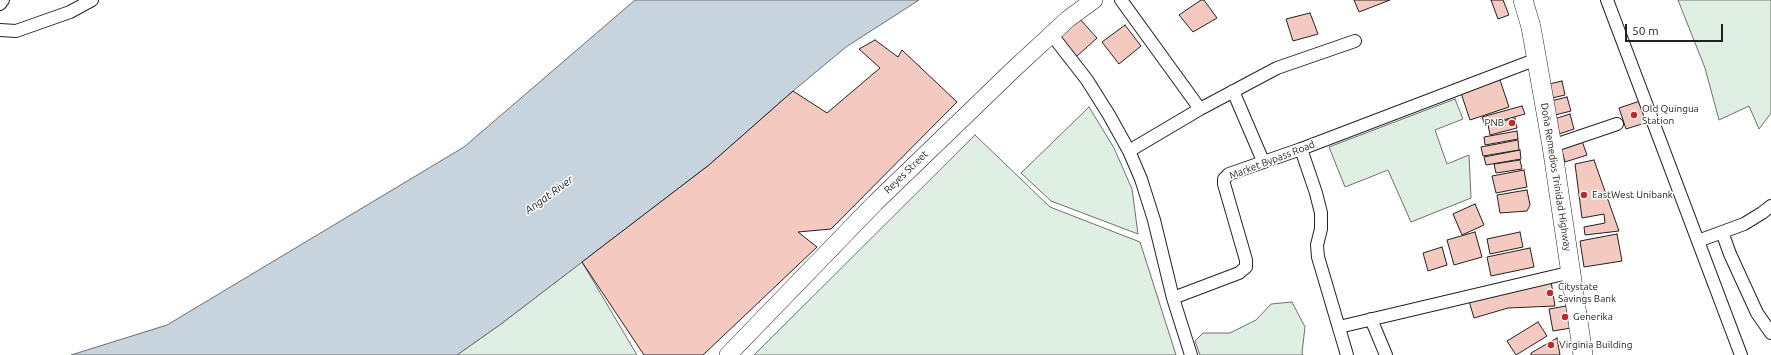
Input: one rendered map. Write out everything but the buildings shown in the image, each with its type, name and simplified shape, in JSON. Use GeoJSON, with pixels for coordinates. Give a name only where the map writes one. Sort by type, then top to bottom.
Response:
{"type":"FeatureCollection","features":[{"type":"Feature","properties":{"kind":"main road","name":"Doña Remedios Trinidad Highway"},"geometry":{"type":"LineString","coordinates":[[1523,0],[1531,27],[1552,146],[1572,272],[1583,355]]}},
{"type":"Feature","properties":{"kind":"street"},"geometry":{"type":"LineString","coordinates":[[0,4],[3,0]]}},
{"type":"Feature","properties":{"kind":"street"},"geometry":{"type":"LineString","coordinates":[[0,30],[16,32],[70,12],[92,0]]}},
{"type":"Feature","properties":{"kind":"street","name":"Reyes Street"},"geometry":{"type":"LineString","coordinates":[[728,355],[875,202],[1068,19],[1094,0]]}},
{"type":"Feature","properties":{"kind":"street"},"geometry":{"type":"LineString","coordinates":[[1121,0],[1200,109]]}},
{"type":"Feature","properties":{"kind":"street"},"geometry":{"type":"LineString","coordinates":[[1607,0],[1742,355]]}},
{"type":"Feature","properties":{"kind":"street"},"geometry":{"type":"LineString","coordinates":[[1052,35],[1087,80],[1129,151],[1141,179],[1154,220],[1173,298],[1191,355]]}},
{"type":"Feature","properties":{"kind":"street"},"geometry":{"type":"LineString","coordinates":[[1129,151],[1200,109],[1277,68],[1355,41]]}},
{"type":"Feature","properties":{"kind":"street","name":"Market Bypass Road"},"geometry":{"type":"LineString","coordinates":[[1173,298],[1239,273],[1246,267],[1246,260],[1224,184],[1224,179],[1229,174],[1301,149],[1537,59]]}},
{"type":"Feature","properties":{"kind":"street"},"geometry":{"type":"LineString","coordinates":[[1233,91],[1263,161]]}},
{"type":"Feature","properties":{"kind":"street"},"geometry":{"type":"LineString","coordinates":[[1552,146],[1617,124]]}},
{"type":"Feature","properties":{"kind":"street"},"geometry":{"type":"LineString","coordinates":[[1301,149],[1321,213],[1321,229],[1317,245],[1318,257],[1347,355]]}},
{"type":"Feature","properties":{"kind":"street"},"geometry":{"type":"LineString","coordinates":[[1698,240],[1744,224],[1771,206]]}},
{"type":"Feature","properties":{"kind":"street"},"geometry":{"type":"LineString","coordinates":[[1722,232],[1730,254],[1757,313],[1771,333]]}},
{"type":"Feature","properties":{"kind":"street"},"geometry":{"type":"LineString","coordinates":[[1339,327],[1572,272]]}},
{"type":"Feature","properties":{"kind":"street"},"geometry":{"type":"LineString","coordinates":[[1371,319],[1386,355]]}},
{"type":"Feature","properties":{"kind":"green space"},"geometry":{"type":"Polygon","coordinates":[[[1678,0],[1771,0],[1771,113],[1759,129],[1749,106],[1719,120],[1705,68],[1678,0]]]}},
{"type":"Feature","properties":{"kind":"green space"},"geometry":{"type":"Polygon","coordinates":[[[1455,99],[1463,119],[1435,130],[1447,164],[1469,155],[1471,198],[1411,222],[1388,170],[1345,187],[1329,147],[1455,99]]]}},
{"type":"Feature","properties":{"kind":"green space"},"geometry":{"type":"Polygon","coordinates":[[[1089,107],[1114,148],[1132,189],[1138,234],[1051,201],[1021,173],[1089,107]]]}},
{"type":"Feature","properties":{"kind":"green space"},"geometry":{"type":"Polygon","coordinates":[[[975,135],[1050,207],[1140,242],[1176,355],[754,355],[975,135]]]}},
{"type":"Feature","properties":{"kind":"green space"},"geometry":{"type":"Polygon","coordinates":[[[582,262],[637,355],[457,355],[501,324],[582,262]]]}},
{"type":"Feature","properties":{"kind":"green space"},"geometry":{"type":"Polygon","coordinates":[[[1292,302],[1305,327],[1303,355],[1200,355],[1195,341],[1203,333],[1230,333],[1256,320],[1271,304],[1292,302]]]}},
{"type":"Feature","properties":{"kind":"water","name":"Angat River"},"geometry":{"type":"Polygon","coordinates":[[[635,0],[919,0],[846,47],[793,91],[709,165],[501,324],[457,355],[71,355],[167,325],[464,147],[635,0]]]}},
{"type":"Feature","properties":{"kind":"place","name":"Old Quingua Station"},"geometry":{"type":"Point","coordinates":[1634,115]}},
{"type":"Feature","properties":{"kind":"place","name":"PNB"},"geometry":{"type":"Point","coordinates":[1512,123]}},
{"type":"Feature","properties":{"kind":"place","name":"EastWest Unibank"},"geometry":{"type":"Point","coordinates":[1584,195]}},
{"type":"Feature","properties":{"kind":"place","name":"Citystate Savings Bank"},"geometry":{"type":"Point","coordinates":[1550,293]}},
{"type":"Feature","properties":{"kind":"place","name":"Generika"},"geometry":{"type":"Point","coordinates":[1565,317]}},
{"type":"Feature","properties":{"kind":"place","name":"Virginia Building"},"geometry":{"type":"Point","coordinates":[1551,345]}}]}
